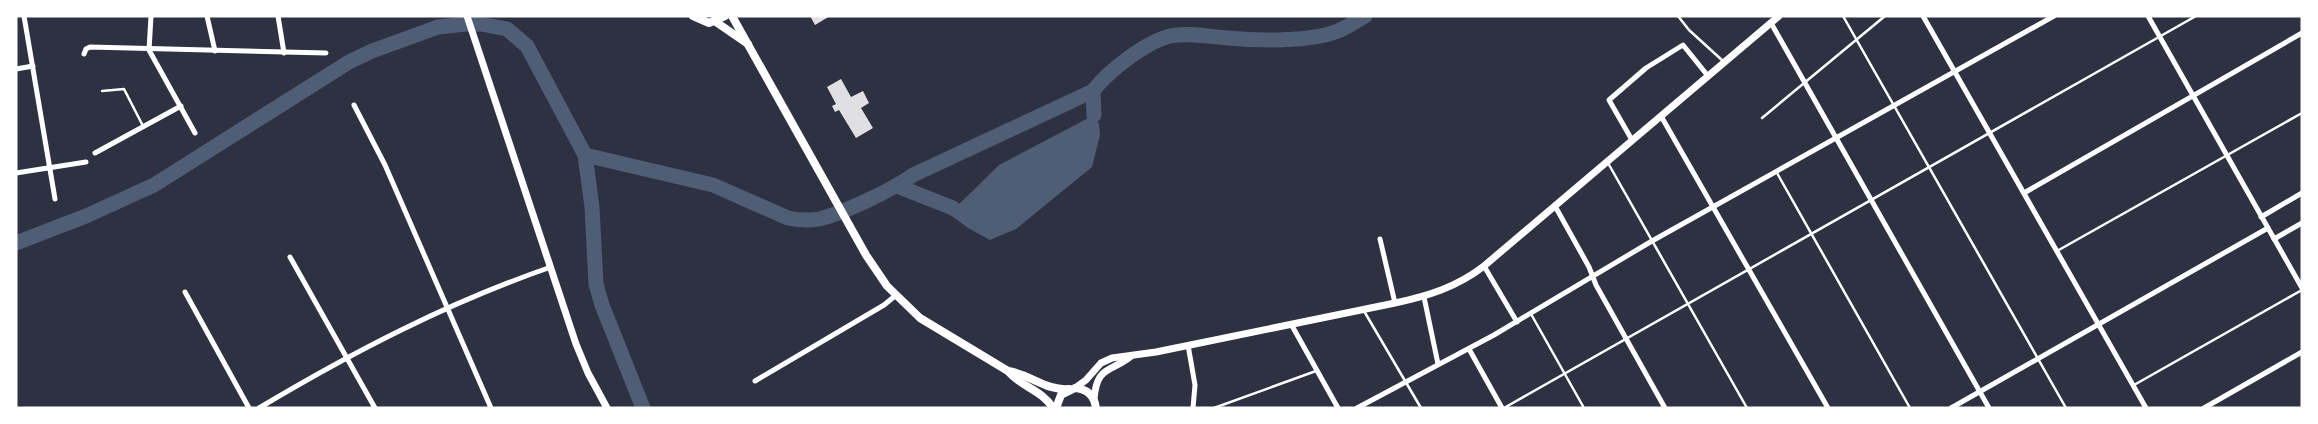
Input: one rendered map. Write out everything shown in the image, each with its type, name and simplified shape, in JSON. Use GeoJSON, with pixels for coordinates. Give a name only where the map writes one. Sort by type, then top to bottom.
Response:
{"type":"FeatureCollection","features":[{"type":"Feature","properties":{"kind":"main road"},"geometry":{"type":"LineString","coordinates":[[693,16],[702,22],[716,22],[725,16]]}},
{"type":"Feature","properties":{"kind":"main road"},"geometry":{"type":"LineString","coordinates":[[732,16],[872,266],[894,296],[934,327],[1008,370],[1021,373],[1049,387],[1086,391],[1096,404]]}},
{"type":"Feature","properties":{"kind":"main road"},"geometry":{"type":"LineString","coordinates":[[716,22],[748,44]]}},
{"type":"Feature","properties":{"kind":"main road"},"geometry":{"type":"LineString","coordinates":[[1008,370],[1015,380],[1044,396],[1054,408],[1059,397],[1072,389]]}},
{"type":"Feature","properties":{"kind":"street"},"geometry":{"type":"LineString","coordinates":[[24,16],[55,199]]}},
{"type":"Feature","properties":{"kind":"street"},"geometry":{"type":"LineString","coordinates":[[151,16],[149,50],[195,133]]}},
{"type":"Feature","properties":{"kind":"street"},"geometry":{"type":"LineString","coordinates":[[208,16],[214,51]]}},
{"type":"Feature","properties":{"kind":"street"},"geometry":{"type":"LineString","coordinates":[[278,16],[284,52]]}},
{"type":"Feature","properties":{"kind":"street"},"geometry":{"type":"LineString","coordinates":[[467,16],[582,362],[607,408]]}},
{"type":"Feature","properties":{"kind":"street"},"geometry":{"type":"LineString","coordinates":[[1096,404],[1098,382],[1104,372],[1130,357],[1395,303],[1424,296],[1456,284],[1484,266],[1778,16]]}},
{"type":"Feature","properties":{"kind":"street"},"geometry":{"type":"LineString","coordinates":[[1923,16],[2146,408]]}},
{"type":"Feature","properties":{"kind":"street"},"geometry":{"type":"LineString","coordinates":[[1357,408],[1405,381],[1469,349],[1652,241],[2054,16]]}},
{"type":"Feature","properties":{"kind":"street"},"geometry":{"type":"LineString","coordinates":[[2148,16],[2302,289]]}},
{"type":"Feature","properties":{"kind":"street"},"geometry":{"type":"LineString","coordinates":[[1771,23],[1989,408]]}},
{"type":"Feature","properties":{"kind":"street"},"geometry":{"type":"LineString","coordinates":[[2024,193],[2302,33]]}},
{"type":"Feature","properties":{"kind":"street"},"geometry":{"type":"LineString","coordinates":[[1632,140],[1609,100],[1639,74],[1661,57],[1683,45],[1708,76]]}},
{"type":"Feature","properties":{"kind":"street"},"geometry":{"type":"LineString","coordinates":[[84,54],[86,49],[90,47],[326,54]]}},
{"type":"Feature","properties":{"kind":"street"},"geometry":{"type":"LineString","coordinates":[[16,69],[33,66]]}},
{"type":"Feature","properties":{"kind":"street"},"geometry":{"type":"LineString","coordinates":[[354,105],[385,165],[491,408]]}},
{"type":"Feature","properties":{"kind":"street"},"geometry":{"type":"LineString","coordinates":[[94,154],[181,106]]}},
{"type":"Feature","properties":{"kind":"street"},"geometry":{"type":"LineString","coordinates":[[1661,116],[1828,408]]}},
{"type":"Feature","properties":{"kind":"street"},"geometry":{"type":"LineString","coordinates":[[16,173],[86,162]]}},
{"type":"Feature","properties":{"kind":"street"},"geometry":{"type":"LineString","coordinates":[[2261,216],[2302,193]]}},
{"type":"Feature","properties":{"kind":"street"},"geometry":{"type":"LineString","coordinates":[[1555,206],[1626,339],[1666,408]]}},
{"type":"Feature","properties":{"kind":"street"},"geometry":{"type":"LineString","coordinates":[[2274,239],[2302,223]]}},
{"type":"Feature","properties":{"kind":"street"},"geometry":{"type":"LineString","coordinates":[[1951,408],[2268,228]]}},
{"type":"Feature","properties":{"kind":"street"},"geometry":{"type":"LineString","coordinates":[[1380,239],[1395,303]]}},
{"type":"Feature","properties":{"kind":"street"},"geometry":{"type":"LineString","coordinates":[[290,257],[375,408]]}},
{"type":"Feature","properties":{"kind":"street"},"geometry":{"type":"LineString","coordinates":[[1484,266],[1517,322]]}},
{"type":"Feature","properties":{"kind":"street"},"geometry":{"type":"LineString","coordinates":[[258,408],[346,358],[446,307],[551,267]]}},
{"type":"Feature","properties":{"kind":"street"},"geometry":{"type":"LineString","coordinates":[[185,292],[249,408]]}},
{"type":"Feature","properties":{"kind":"street"},"geometry":{"type":"LineString","coordinates":[[755,380],[884,305],[894,296]]}},
{"type":"Feature","properties":{"kind":"street"},"geometry":{"type":"LineString","coordinates":[[1424,296],[1438,364]]}},
{"type":"Feature","properties":{"kind":"street"},"geometry":{"type":"LineString","coordinates":[[1291,324],[1338,408]]}},
{"type":"Feature","properties":{"kind":"street"},"geometry":{"type":"LineString","coordinates":[[1188,345],[1195,384],[1193,408]]}},
{"type":"Feature","properties":{"kind":"street"},"geometry":{"type":"LineString","coordinates":[[1469,349],[1503,408]]}},
{"type":"Feature","properties":{"kind":"street"},"geometry":{"type":"LineString","coordinates":[[2204,408],[2302,352]]}},
{"type":"Feature","properties":{"kind":"street"},"geometry":{"type":"LineString","coordinates":[[1072,389],[1086,380],[1104,361],[1123,355],[1130,357]]}},
{"type":"Feature","properties":{"kind":"lane"},"geometry":{"type":"LineString","coordinates":[[1678,16],[1689,30],[1724,62]]}},
{"type":"Feature","properties":{"kind":"lane"},"geometry":{"type":"LineString","coordinates":[[1843,16],[2066,408]]}},
{"type":"Feature","properties":{"kind":"lane"},"geometry":{"type":"LineString","coordinates":[[1762,118],[1885,16]]}},
{"type":"Feature","properties":{"kind":"lane"},"geometry":{"type":"LineString","coordinates":[[1503,408],[2196,16]]}},
{"type":"Feature","properties":{"kind":"lane"},"geometry":{"type":"LineString","coordinates":[[102,91],[124,89],[143,126]]}},
{"type":"Feature","properties":{"kind":"lane"},"geometry":{"type":"LineString","coordinates":[[2058,251],[2302,113]]}},
{"type":"Feature","properties":{"kind":"lane"},"geometry":{"type":"LineString","coordinates":[[1607,162],[1747,408]]}},
{"type":"Feature","properties":{"kind":"lane"},"geometry":{"type":"LineString","coordinates":[[1776,171],[1910,408]]}},
{"type":"Feature","properties":{"kind":"lane"},"geometry":{"type":"LineString","coordinates":[[2134,385],[2302,289]]}},
{"type":"Feature","properties":{"kind":"lane"},"geometry":{"type":"LineString","coordinates":[[1364,309],[1420,408]]}},
{"type":"Feature","properties":{"kind":"lane"},"geometry":{"type":"LineString","coordinates":[[1531,314],[1584,408]]}},
{"type":"Feature","properties":{"kind":"lane"},"geometry":{"type":"LineString","coordinates":[[1214,408],[1317,370]]}},
{"type":"Feature","properties":{"kind":"water"},"geometry":{"type":"Polygon","coordinates":[[[1094,115],[1099,124],[1100,135],[1092,167],[1016,229],[990,240],[968,228],[949,214],[999,165],[1094,115]]]}},
{"type":"Feature","properties":{"kind":"building"},"geometry":{"type":"Polygon","coordinates":[[[810,16],[830,16],[815,25],[810,16]]]}},
{"type":"Feature","properties":{"kind":"building"},"geometry":{"type":"Polygon","coordinates":[[[841,79],[851,97],[863,91],[869,103],[861,108],[873,128],[856,138],[839,110],[835,112],[832,106],[836,104],[827,87],[841,79]]]}},
{"type":"Feature","properties":{"kind":"waterway"},"geometry":{"type":"LineString","coordinates":[[585,155],[713,185],[788,218],[819,219],[868,200],[913,175],[1093,91],[1128,58],[1160,39],[1184,34],[1254,40],[1299,39],[1326,35],[1338,31],[1365,16]]}},
{"type":"Feature","properties":{"kind":"waterway"},"geometry":{"type":"LineString","coordinates":[[16,243],[86,216],[154,185],[349,62],[372,51],[438,27],[481,24],[507,29],[527,46],[585,155],[592,207],[596,284],[602,305],[643,408]]}},
{"type":"Feature","properties":{"kind":"waterway"},"geometry":{"type":"LineString","coordinates":[[1093,91],[1094,115]]}},
{"type":"Feature","properties":{"kind":"waterway"},"geometry":{"type":"LineString","coordinates":[[897,186],[953,208]]}}]}
